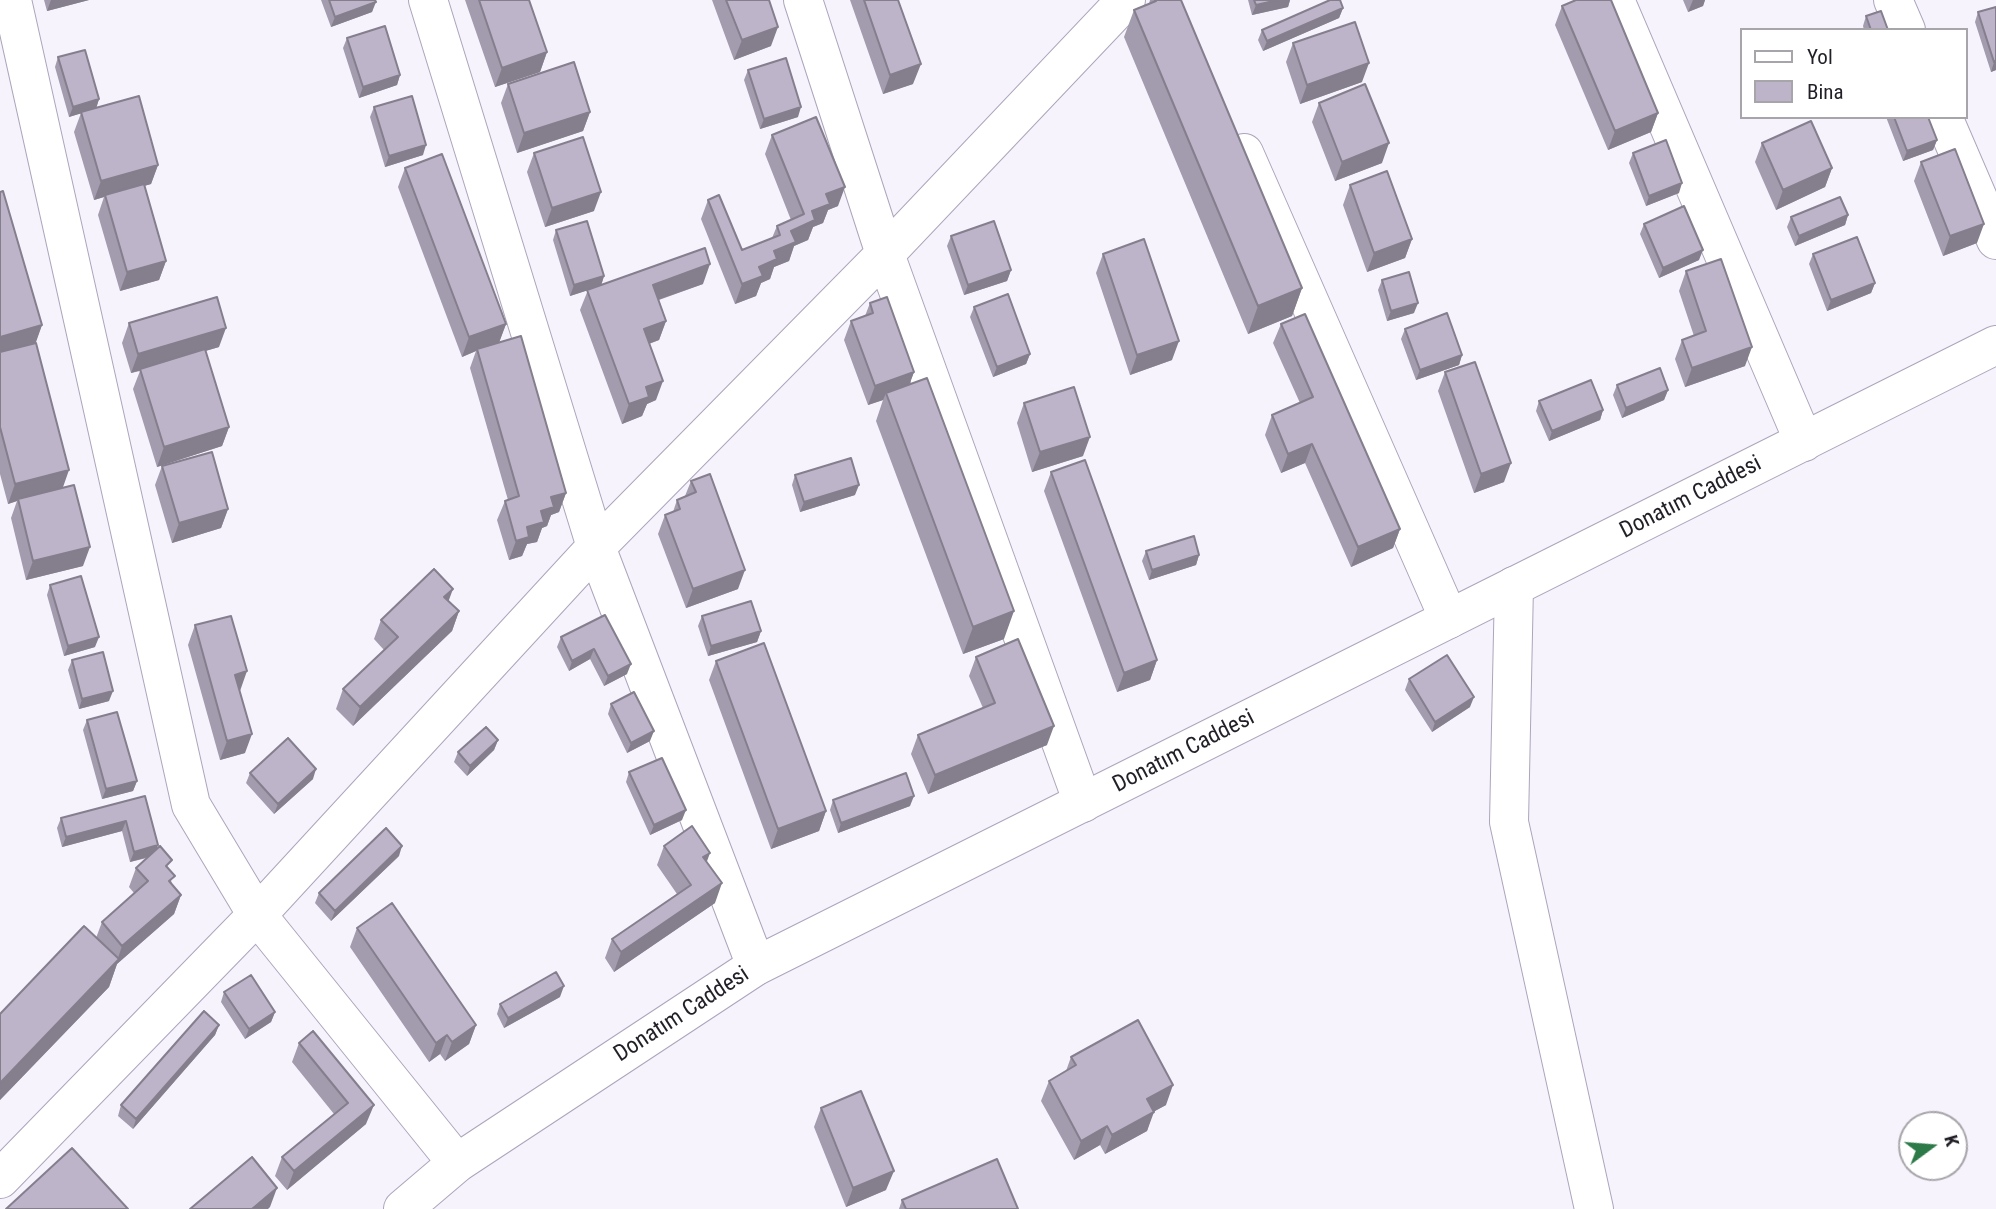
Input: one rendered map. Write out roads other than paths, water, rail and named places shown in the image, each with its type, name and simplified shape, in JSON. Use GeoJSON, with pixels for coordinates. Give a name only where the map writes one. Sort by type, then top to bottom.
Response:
{"type":"FeatureCollection","features":[{"type":"Feature","properties":{"kind":"street"},"geometry":{"type":"LineString","coordinates":[[12,0],[191,805],[257,915],[457,1163]]}},
{"type":"Feature","properties":{"kind":"street"},"geometry":{"type":"LineString","coordinates":[[428,0],[596,547],[756,967]]}},
{"type":"Feature","properties":{"kind":"street"},"geometry":{"type":"LineString","coordinates":[[803,0],[885,254],[1083,803]]}},
{"type":"Feature","properties":{"kind":"street"},"geometry":{"type":"LineString","coordinates":[[0,1179],[257,915],[596,547],[885,254],[1126,0]]}},
{"type":"Feature","properties":{"kind":"street"},"geometry":{"type":"LineString","coordinates":[[1615,0],[1804,442]]}},
{"type":"Feature","properties":{"kind":"street"},"geometry":{"type":"LineString","coordinates":[[1893,0],[1905,28]]}},
{"type":"Feature","properties":{"kind":"street"},"geometry":{"type":"LineString","coordinates":[[1944,119],[1996,240]]}},
{"type":"Feature","properties":{"kind":"street"},"geometry":{"type":"LineString","coordinates":[[1233,126],[1449,620]]}},
{"type":"Feature","properties":{"kind":"street","name":"Donatım Caddesi"},"geometry":{"type":"LineString","coordinates":[[403,1209],[457,1163],[756,967],[1996,345]]}},
{"type":"Feature","properties":{"kind":"street"},"geometry":{"type":"LineString","coordinates":[[1514,586],[1510,821],[1594,1209]]}}]}
